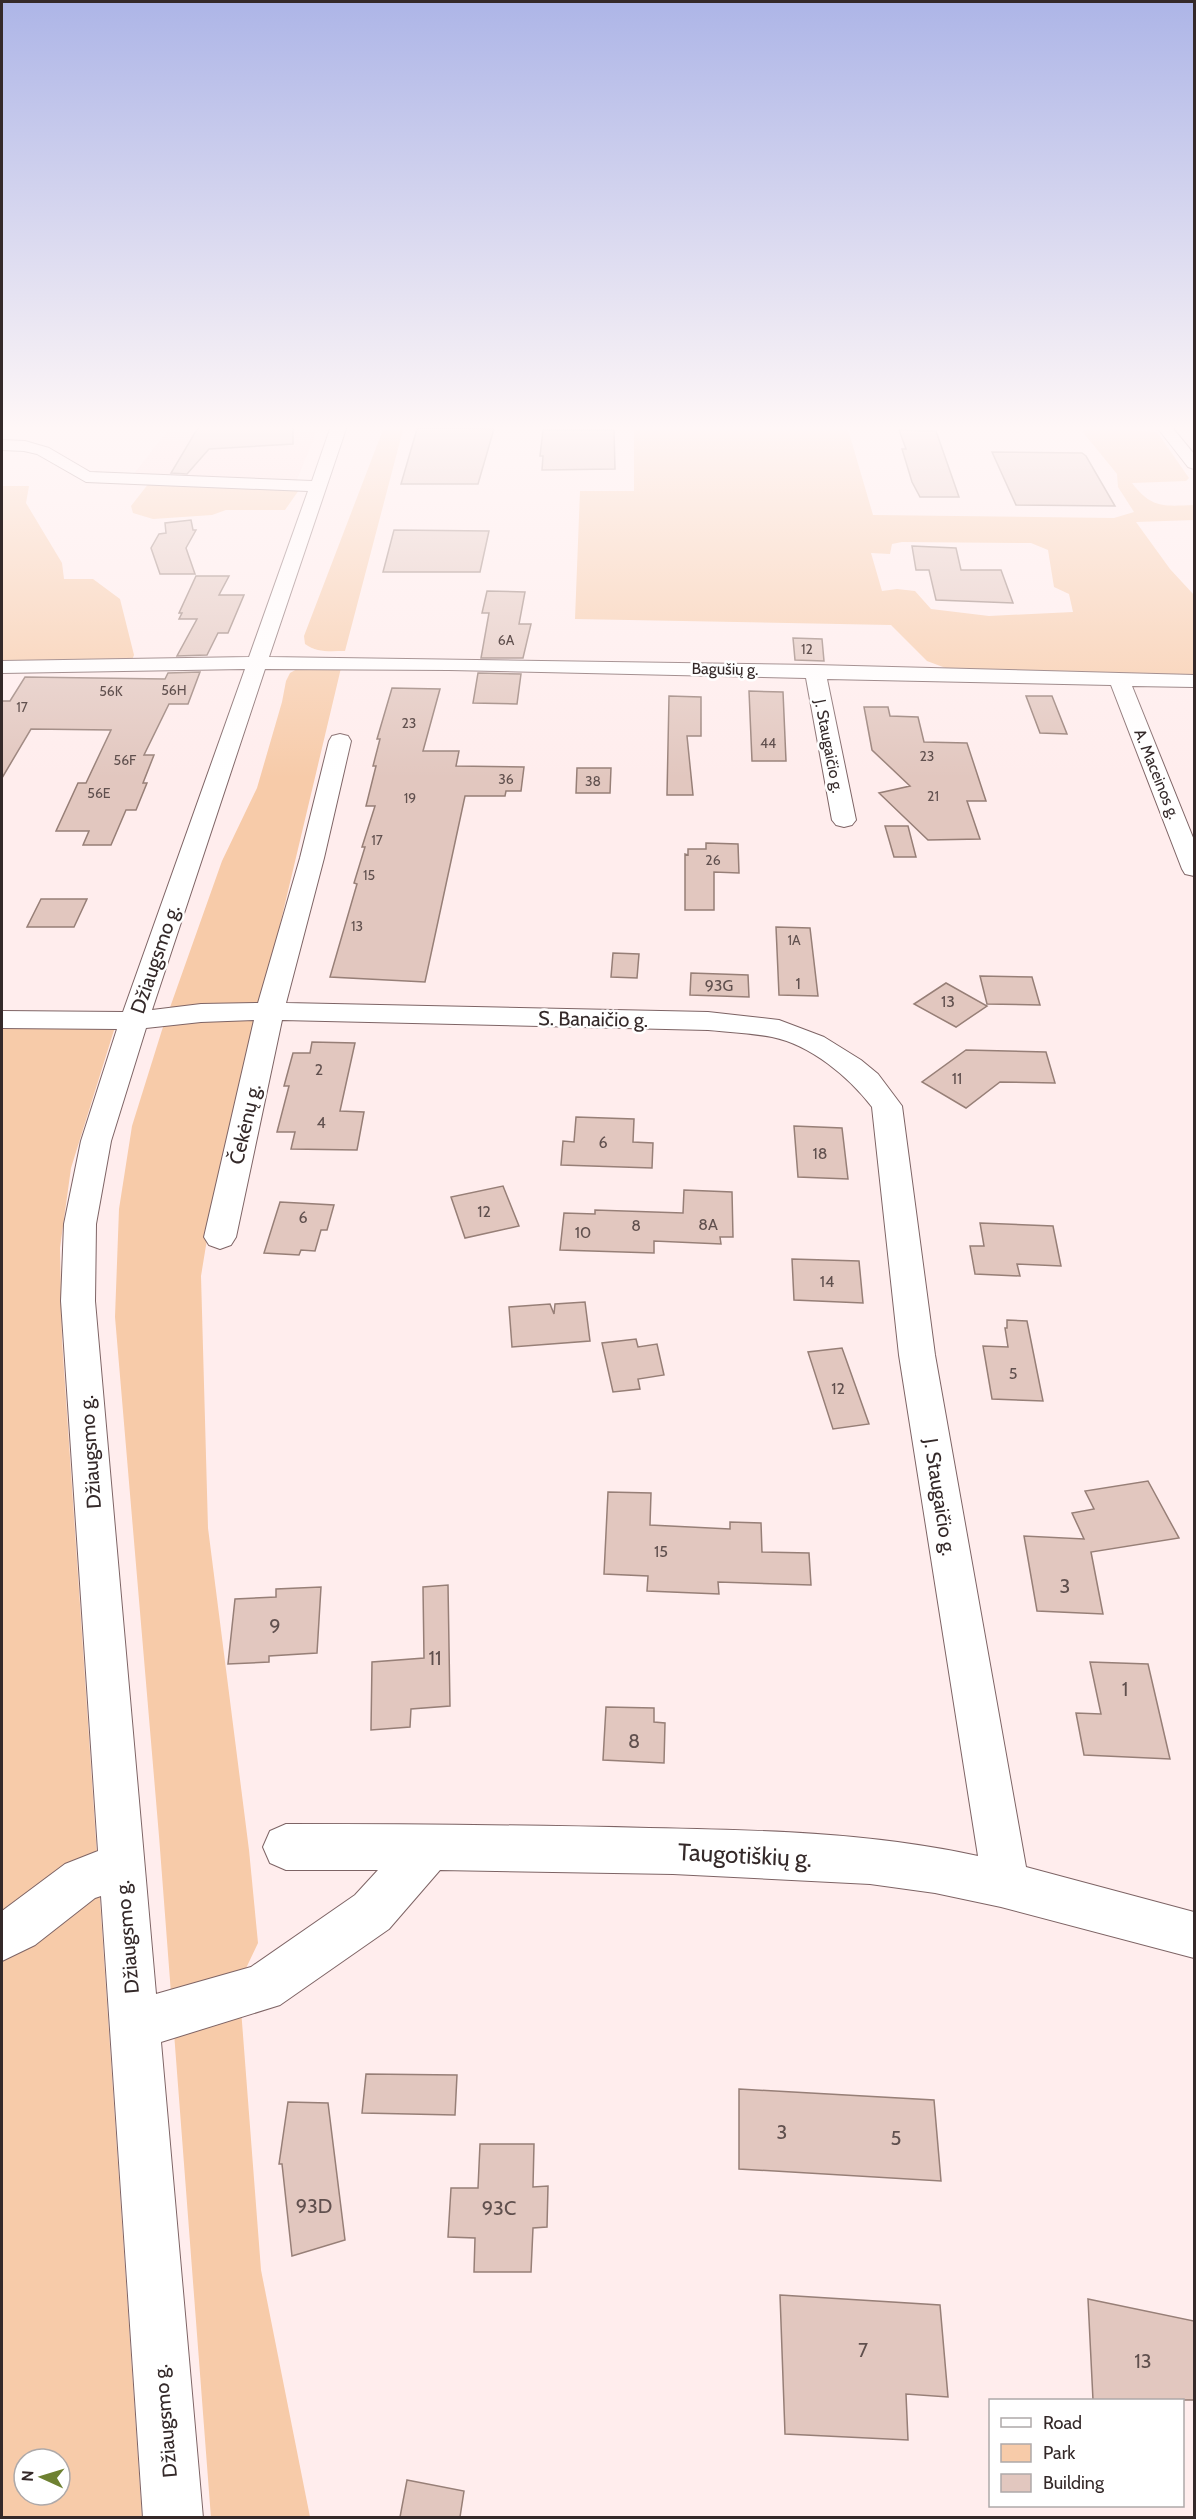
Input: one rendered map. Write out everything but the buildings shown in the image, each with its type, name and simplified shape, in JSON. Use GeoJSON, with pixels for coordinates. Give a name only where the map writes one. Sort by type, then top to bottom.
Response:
{"type":"FeatureCollection","features":[{"type":"Feature","properties":{"kind":"street","name":"Džiaugsmo g."},"geometry":{"type":"LineString","coordinates":[[173,2517],[78,1301],[80,1224],[96,1141],[134,1020],[299,544]]}},
{"type":"Feature","properties":{"kind":"street","name":"Bagušių g."},"geometry":{"type":"LineString","coordinates":[[2,667],[256,663],[815,671],[1194,681]]}},
{"type":"Feature","properties":{"kind":"street","name":"J. Staugaičio g."},"geometry":{"type":"LineString","coordinates":[[815,671],[844,820]]}},
{"type":"Feature","properties":{"kind":"street","name":"A. Maceinos g."},"geometry":{"type":"LineString","coordinates":[[1119,680],[1194,869]]}},
{"type":"Feature","properties":{"kind":"street"},"geometry":{"type":"LineString","coordinates":[[270,1011],[312,858],[340,741]]}},
{"type":"Feature","properties":{"kind":"street"},"geometry":{"type":"LineString","coordinates":[[1167,801],[1194,800]]}},
{"type":"Feature","properties":{"kind":"street","name":"S. Banaičio g."},"geometry":{"type":"LineString","coordinates":[[2,1019],[134,1020],[201,1013],[270,1011],[708,1021],[779,1029],[814,1043],[868,1081],[887,1106]]}},
{"type":"Feature","properties":{"kind":"street","name":"Čekėnų g."},"geometry":{"type":"LineString","coordinates":[[220,1237],[270,1011]]}},
{"type":"Feature","properties":{"kind":"street","name":"J. Staugaičio g."},"geometry":{"type":"LineString","coordinates":[[887,1106],[917,1355],[1006,1886]]}},
{"type":"Feature","properties":{"kind":"street","name":"Taugotiškių g."},"geometry":{"type":"LineString","coordinates":[[286,1847],[430,1847],[777,1854],[934,1870],[1006,1886],[1194,1935]]}},
{"type":"Feature","properties":{"kind":"street"},"geometry":{"type":"LineString","coordinates":[[134,2025],[263,1988],[372,1912],[430,1847]]}},
{"type":"Feature","properties":{"kind":"street"},"geometry":{"type":"LineString","coordinates":[[2,1937],[18,1928],[81,1880],[122,1866]]}},
{"type":"Feature","properties":{"kind":"green space"},"geometry":{"type":"Polygon","coordinates":[[[2,544],[50,544],[62,563],[64,579],[93,579],[120,599],[134,655],[132,660],[2,661],[2,544]]]}},
{"type":"Feature","properties":{"kind":"green space"},"geometry":{"type":"Polygon","coordinates":[[[339,544],[373,544],[345,651],[314,649],[305,644],[304,636],[339,544]]]}},
{"type":"Feature","properties":{"kind":"green space"},"geometry":{"type":"Polygon","coordinates":[[[578,544],[894,544],[892,544],[890,554],[871,553],[882,591],[897,589],[915,591],[931,609],[989,616],[1073,612],[1069,594],[1054,587],[1048,550],[1032,544],[1152,544],[1170,569],[1194,595],[1194,678],[951,670],[927,661],[891,625],[575,619],[578,544]]]}},
{"type":"Feature","properties":{"kind":"green space"},"geometry":{"type":"Polygon","coordinates":[[[341,668],[211,1215],[201,1276],[208,1528],[249,1850],[258,1943],[239,1983],[261,2270],[310,2517],[211,2518],[159,1836],[115,1317],[119,1209],[132,1126],[162,1030],[222,861],[257,788],[286,681],[290,673],[297,669],[341,668]]]}},
{"type":"Feature","properties":{"kind":"green space"},"geometry":{"type":"Polygon","coordinates":[[[2,1027],[115,1027],[71,1168],[60,1248],[62,1340],[142,2517],[2,2518],[2,1027]]]}}]}
